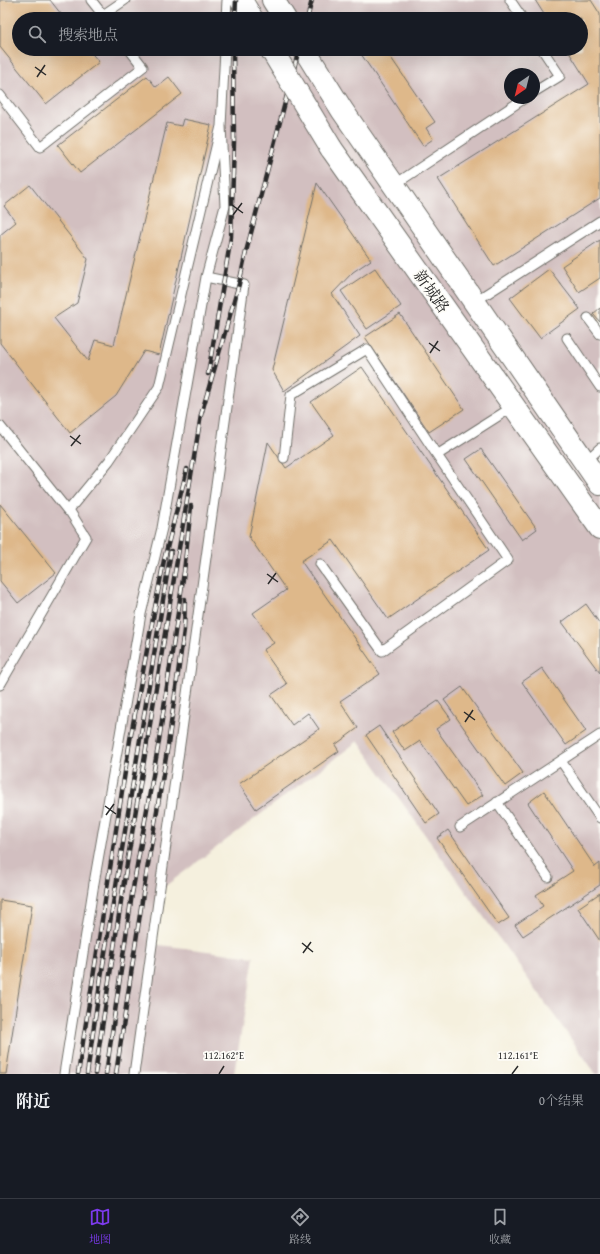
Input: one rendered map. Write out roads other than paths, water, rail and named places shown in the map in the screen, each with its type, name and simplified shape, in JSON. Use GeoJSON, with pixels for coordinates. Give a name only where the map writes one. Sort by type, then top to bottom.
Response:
{"type":"FeatureCollection","features":[{"type":"Feature","properties":{"kind":"main road"},"geometry":{"type":"LineString","coordinates":[[241,0],[248,12]]}},
{"type":"Feature","properties":{"kind":"main road"},"geometry":{"type":"LineString","coordinates":[[273,0],[281,12]]}},
{"type":"Feature","properties":{"kind":"main road","name":"新城路"},"geometry":{"type":"LineString","coordinates":[[275,56],[331,148],[600,528]]}},
{"type":"Feature","properties":{"kind":"main road","name":"新城路"},"geometry":{"type":"LineString","coordinates":[[308,56],[342,110],[474,302],[592,455],[600,484]]}},
{"type":"Feature","properties":{"kind":"lane"},"geometry":{"type":"LineString","coordinates":[[91,0],[100,12]]}},
{"type":"Feature","properties":{"kind":"lane"},"geometry":{"type":"LineString","coordinates":[[110,12],[125,0]]}},
{"type":"Feature","properties":{"kind":"lane"},"geometry":{"type":"LineString","coordinates":[[226,12],[227,0]]}},
{"type":"Feature","properties":{"kind":"lane"},"geometry":{"type":"LineString","coordinates":[[510,0],[518,12]]}},
{"type":"Feature","properties":{"kind":"lane"},"geometry":{"type":"LineString","coordinates":[[0,95],[40,147],[143,67],[134,56]]}},
{"type":"Feature","properties":{"kind":"lane"},"geometry":{"type":"LineString","coordinates":[[64,1074],[119,735],[142,614],[162,528],[206,277],[224,206],[221,126],[225,56]]}},
{"type":"Feature","properties":{"kind":"lane"},"geometry":{"type":"LineString","coordinates":[[540,88],[560,76],[547,56]]}},
{"type":"Feature","properties":{"kind":"lane"},"geometry":{"type":"LineString","coordinates":[[394,185],[517,104]]}},
{"type":"Feature","properties":{"kind":"lane"},"geometry":{"type":"LineString","coordinates":[[69,510],[109,461],[159,387],[221,126]]}},
{"type":"Feature","properties":{"kind":"lane"},"geometry":{"type":"LineString","coordinates":[[474,302],[600,221]]}},
{"type":"Feature","properties":{"kind":"lane"},"geometry":{"type":"LineString","coordinates":[[134,1074],[244,285],[206,277]]}},
{"type":"Feature","properties":{"kind":"lane"},"geometry":{"type":"LineString","coordinates":[[588,318],[600,334]]}},
{"type":"Feature","properties":{"kind":"lane"},"geometry":{"type":"LineString","coordinates":[[567,338],[600,387]]}},
{"type":"Feature","properties":{"kind":"lane"},"geometry":{"type":"LineString","coordinates":[[284,458],[292,395],[367,349],[508,560],[382,651],[320,564]]}},
{"type":"Feature","properties":{"kind":"lane"},"geometry":{"type":"LineString","coordinates":[[437,455],[514,406]]}},
{"type":"Feature","properties":{"kind":"lane"},"geometry":{"type":"LineString","coordinates":[[0,426],[69,510],[86,537],[0,685]]}},
{"type":"Feature","properties":{"kind":"lane"},"geometry":{"type":"LineString","coordinates":[[460,827],[600,735]]}},
{"type":"Feature","properties":{"kind":"lane"},"geometry":{"type":"LineString","coordinates":[[561,761],[600,818]]}},
{"type":"Feature","properties":{"kind":"lane"},"geometry":{"type":"LineString","coordinates":[[497,802],[548,877]]}},
{"type":"Feature","properties":{"kind":"railway"},"geometry":{"type":"LineString","coordinates":[[235,12],[236,0]]}},
{"type":"Feature","properties":{"kind":"railway"},"geometry":{"type":"LineString","coordinates":[[309,12],[312,0]]}},
{"type":"Feature","properties":{"kind":"railway"},"geometry":{"type":"LineString","coordinates":[[208,374],[231,237],[234,142],[233,56]]}},
{"type":"Feature","properties":{"kind":"railway"},"geometry":{"type":"LineString","coordinates":[[95,1074],[123,888],[201,415],[239,284],[297,56]]}},
{"type":"Feature","properties":{"kind":"railway"},"geometry":{"type":"LineString","coordinates":[[78,1074],[130,740],[164,560],[187,469]]}},
{"type":"Feature","properties":{"kind":"railway"},"geometry":{"type":"LineString","coordinates":[[106,1074],[132,894],[158,747],[184,572],[191,506]]}},
{"type":"Feature","properties":{"kind":"railway"},"geometry":{"type":"LineString","coordinates":[[87,1074],[101,977],[171,551]]}},
{"type":"Feature","properties":{"kind":"railway"},"geometry":{"type":"LineString","coordinates":[[116,1074],[143,894],[168,745],[184,630],[185,599]]}}]}
